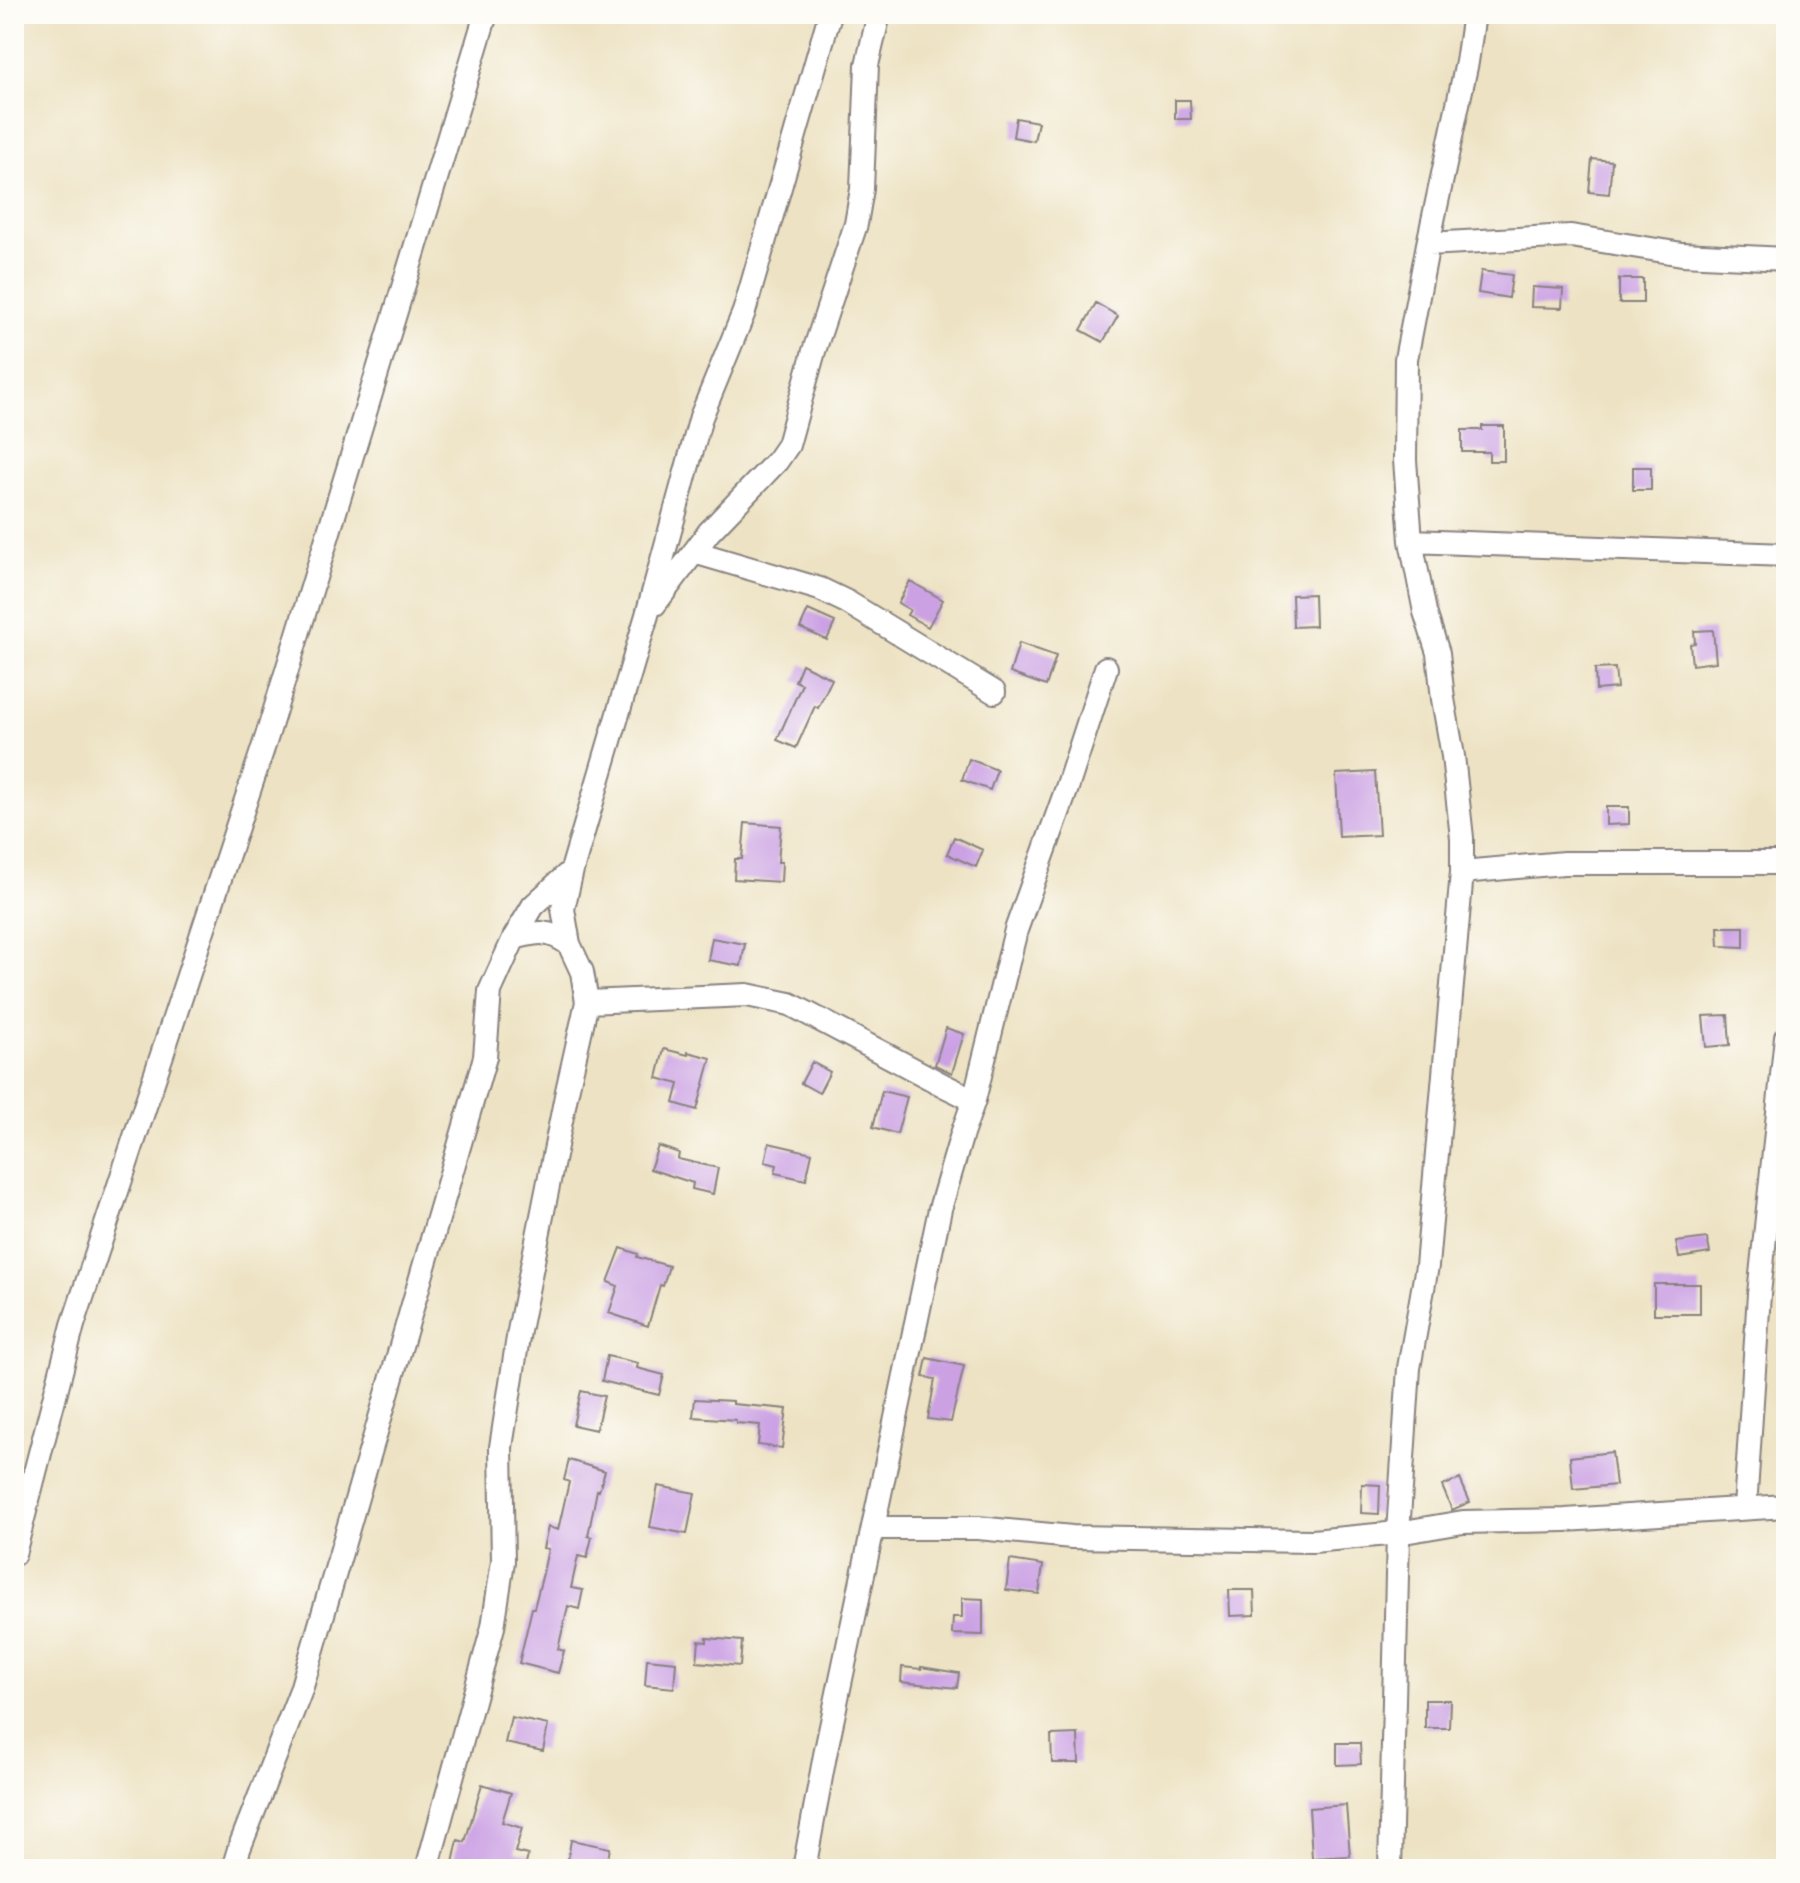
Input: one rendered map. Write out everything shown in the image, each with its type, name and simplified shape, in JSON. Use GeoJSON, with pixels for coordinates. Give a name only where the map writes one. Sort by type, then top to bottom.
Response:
{"type":"FeatureCollection","features":[{"type":"Feature","properties":{"kind":"street"},"geometry":{"type":"LineString","coordinates":[[14,1554],[73,1325],[267,736],[486,14]]}},
{"type":"Feature","properties":{"kind":"street"},"geometry":{"type":"LineString","coordinates":[[427,1869],[493,1627],[503,1561],[501,1447],[519,1331],[587,1002],[582,972],[569,944],[563,909],[701,417],[744,312],[830,14]]}},
{"type":"Feature","properties":{"kind":"street"},"geometry":{"type":"LineString","coordinates":[[647,615],[709,532],[777,461],[788,445],[814,351],[856,224],[862,189],[867,65],[879,14]]}},
{"type":"Feature","properties":{"kind":"street"},"geometry":{"type":"LineString","coordinates":[[1390,1869],[1398,1533],[1409,1368],[1427,1266],[1462,872],[1462,838],[1438,653],[1425,612],[1411,541],[1405,460],[1406,359],[1467,62],[1474,14]]}},
{"type":"Feature","properties":{"kind":"street"},"geometry":{"type":"LineString","coordinates":[[1428,244],[1571,236],[1682,254],[1786,259]]}},
{"type":"Feature","properties":{"kind":"street"},"geometry":{"type":"LineString","coordinates":[[1411,541],[1786,555]]}},
{"type":"Feature","properties":{"kind":"street"},"geometry":{"type":"LineString","coordinates":[[694,552],[820,589],[847,602],[994,692]]}},
{"type":"Feature","properties":{"kind":"street"},"geometry":{"type":"LineString","coordinates":[[804,1869],[825,1755],[940,1209],[974,1100],[1016,930],[1106,668]]}},
{"type":"Feature","properties":{"kind":"street"},"geometry":{"type":"LineString","coordinates":[[1462,872],[1564,863],[1786,863]]}},
{"type":"Feature","properties":{"kind":"street"},"geometry":{"type":"LineString","coordinates":[[233,1869],[301,1690],[485,1057],[490,991],[514,938],[533,906],[572,870]]}},
{"type":"Feature","properties":{"kind":"street"},"geometry":{"type":"LineString","coordinates":[[514,938],[537,932],[556,935],[569,944]]}},
{"type":"Feature","properties":{"kind":"street"},"geometry":{"type":"LineString","coordinates":[[587,1002],[747,995],[790,1004],[974,1100]]}},
{"type":"Feature","properties":{"kind":"street"},"geometry":{"type":"LineString","coordinates":[[1745,1508],[1759,1294],[1786,1037]]}},
{"type":"Feature","properties":{"kind":"street"},"geometry":{"type":"LineString","coordinates":[[873,1528],[978,1528],[1072,1537],[1313,1541],[1398,1533],[1463,1522],[1565,1520],[1786,1506]]}},
{"type":"Feature","properties":{"kind":"building"},"geometry":{"type":"Polygon","coordinates":[[[1175,100],[1190,100],[1191,119],[1175,119],[1175,100]]]}},
{"type":"Feature","properties":{"kind":"building"},"geometry":{"type":"Polygon","coordinates":[[[1016,118],[1038,122],[1034,141],[1013,137],[1016,118]]]}},
{"type":"Feature","properties":{"kind":"building"},"geometry":{"type":"Polygon","coordinates":[[[1592,159],[1612,161],[1609,194],[1589,192],[1592,159]]]}},
{"type":"Feature","properties":{"kind":"building"},"geometry":{"type":"Polygon","coordinates":[[[1481,271],[1512,275],[1509,298],[1478,293],[1481,271]]]}},
{"type":"Feature","properties":{"kind":"building"},"geometry":{"type":"Polygon","coordinates":[[[1619,279],[1643,279],[1643,303],[1619,303],[1619,279]]]}},
{"type":"Feature","properties":{"kind":"building"},"geometry":{"type":"Polygon","coordinates":[[[1532,287],[1563,289],[1562,308],[1531,307],[1532,287]]]}},
{"type":"Feature","properties":{"kind":"building"},"geometry":{"type":"Polygon","coordinates":[[[1096,303],[1118,316],[1103,342],[1081,330],[1096,303]]]}},
{"type":"Feature","properties":{"kind":"building"},"geometry":{"type":"Polygon","coordinates":[[[1482,426],[1504,426],[1504,461],[1489,461],[1489,452],[1462,452],[1462,430],[1482,430],[1482,426]]]}},
{"type":"Feature","properties":{"kind":"building"},"geometry":{"type":"Polygon","coordinates":[[[1633,467],[1651,467],[1651,490],[1633,490],[1633,467]]]}},
{"type":"Feature","properties":{"kind":"building"},"geometry":{"type":"Polygon","coordinates":[[[910,581],[943,600],[928,627],[907,615],[910,610],[898,603],[910,581]]]}},
{"type":"Feature","properties":{"kind":"building"},"geometry":{"type":"Polygon","coordinates":[[[1314,594],[1315,626],[1293,627],[1292,595],[1314,594]]]}},
{"type":"Feature","properties":{"kind":"building"},"geometry":{"type":"Polygon","coordinates":[[[808,610],[835,622],[827,640],[800,628],[808,610]]]}},
{"type":"Feature","properties":{"kind":"building"},"geometry":{"type":"Polygon","coordinates":[[[1713,630],[1716,662],[1692,665],[1690,644],[1695,643],[1694,631],[1713,630]]]}},
{"type":"Feature","properties":{"kind":"building"},"geometry":{"type":"Polygon","coordinates":[[[1019,643],[1056,656],[1046,686],[1010,673],[1019,643]]]}},
{"type":"Feature","properties":{"kind":"building"},"geometry":{"type":"Polygon","coordinates":[[[802,664],[832,679],[818,708],[815,706],[796,748],[777,740],[802,684],[795,681],[802,664]]]}},
{"type":"Feature","properties":{"kind":"building"},"geometry":{"type":"Polygon","coordinates":[[[1615,668],[1617,688],[1596,690],[1595,669],[1615,668]]]}},
{"type":"Feature","properties":{"kind":"building"},"geometry":{"type":"Polygon","coordinates":[[[969,759],[997,770],[990,790],[962,780],[969,759]]]}},
{"type":"Feature","properties":{"kind":"building"},"geometry":{"type":"Polygon","coordinates":[[[1375,772],[1379,835],[1339,837],[1336,774],[1375,772]]]}},
{"type":"Feature","properties":{"kind":"building"},"geometry":{"type":"Polygon","coordinates":[[[1606,807],[1629,807],[1629,824],[1606,825],[1606,807]]]}},
{"type":"Feature","properties":{"kind":"building"},"geometry":{"type":"Polygon","coordinates":[[[745,823],[781,826],[778,862],[782,862],[781,882],[734,879],[735,859],[742,859],[745,823]]]}},
{"type":"Feature","properties":{"kind":"building"},"geometry":{"type":"Polygon","coordinates":[[[954,837],[983,850],[976,867],[947,854],[954,837]]]}},
{"type":"Feature","properties":{"kind":"building"},"geometry":{"type":"Polygon","coordinates":[[[1718,927],[1744,927],[1744,947],[1719,946],[1718,927]]]}},
{"type":"Feature","properties":{"kind":"building"},"geometry":{"type":"Polygon","coordinates":[[[712,938],[745,944],[741,966],[708,960],[712,938]]]}},
{"type":"Feature","properties":{"kind":"building"},"geometry":{"type":"Polygon","coordinates":[[[1728,1015],[1730,1045],[1706,1047],[1703,1016],[1728,1015]]]}},
{"type":"Feature","properties":{"kind":"building"},"geometry":{"type":"Polygon","coordinates":[[[946,1028],[964,1034],[952,1073],[935,1065],[946,1028]]]}},
{"type":"Feature","properties":{"kind":"building"},"geometry":{"type":"Polygon","coordinates":[[[664,1049],[711,1058],[697,1110],[674,1103],[679,1084],[657,1078],[664,1049]]]}},
{"type":"Feature","properties":{"kind":"building"},"geometry":{"type":"Polygon","coordinates":[[[812,1062],[830,1072],[819,1093],[801,1083],[812,1062]]]}},
{"type":"Feature","properties":{"kind":"building"},"geometry":{"type":"Polygon","coordinates":[[[882,1091],[907,1097],[897,1134],[873,1127],[882,1091]]]}},
{"type":"Feature","properties":{"kind":"building"},"geometry":{"type":"Polygon","coordinates":[[[769,1143],[812,1153],[806,1180],[775,1173],[777,1165],[765,1162],[769,1143]]]}},
{"type":"Feature","properties":{"kind":"building"},"geometry":{"type":"Polygon","coordinates":[[[658,1146],[679,1153],[678,1159],[718,1168],[713,1194],[692,1189],[693,1183],[650,1169],[658,1146]]]}},
{"type":"Feature","properties":{"kind":"building"},"geometry":{"type":"Polygon","coordinates":[[[1707,1238],[1710,1253],[1679,1258],[1676,1242],[1707,1238]]]}},
{"type":"Feature","properties":{"kind":"building"},"geometry":{"type":"Polygon","coordinates":[[[621,1248],[638,1254],[637,1257],[669,1266],[648,1326],[609,1313],[618,1286],[608,1282],[621,1248]]]}},
{"type":"Feature","properties":{"kind":"building"},"geometry":{"type":"Polygon","coordinates":[[[1654,1284],[1700,1284],[1700,1314],[1654,1314],[1654,1284]]]}},
{"type":"Feature","properties":{"kind":"building"},"geometry":{"type":"Polygon","coordinates":[[[607,1356],[638,1363],[637,1368],[664,1375],[659,1395],[602,1381],[607,1356]]]}},
{"type":"Feature","properties":{"kind":"building"},"geometry":{"type":"Polygon","coordinates":[[[927,1358],[964,1366],[951,1422],[928,1419],[935,1379],[923,1377],[927,1358]]]}},
{"type":"Feature","properties":{"kind":"building"},"geometry":{"type":"Polygon","coordinates":[[[581,1391],[604,1396],[596,1430],[573,1425],[581,1391]]]}},
{"type":"Feature","properties":{"kind":"building"},"geometry":{"type":"Polygon","coordinates":[[[695,1399],[787,1409],[782,1448],[758,1445],[760,1425],[693,1417],[695,1399]]]}},
{"type":"Feature","properties":{"kind":"building"},"geometry":{"type":"Polygon","coordinates":[[[1612,1452],[1616,1485],[1573,1489],[1570,1457],[1612,1452]]]}},
{"type":"Feature","properties":{"kind":"building"},"geometry":{"type":"Polygon","coordinates":[[[569,1460],[605,1471],[597,1490],[587,1558],[578,1556],[571,1588],[583,1590],[579,1609],[568,1606],[558,1649],[564,1651],[558,1673],[519,1663],[543,1573],[548,1549],[543,1548],[548,1527],[558,1530],[569,1482],[564,1480],[569,1460]]]}},
{"type":"Feature","properties":{"kind":"building"},"geometry":{"type":"Polygon","coordinates":[[[1460,1479],[1470,1502],[1452,1510],[1442,1486],[1460,1479]]]}},
{"type":"Feature","properties":{"kind":"building"},"geometry":{"type":"Polygon","coordinates":[[[1362,1484],[1380,1485],[1379,1514],[1361,1513],[1362,1484]]]}},
{"type":"Feature","properties":{"kind":"building"},"geometry":{"type":"Polygon","coordinates":[[[658,1486],[695,1493],[687,1534],[650,1527],[658,1486]]]}},
{"type":"Feature","properties":{"kind":"building"},"geometry":{"type":"Polygon","coordinates":[[[1010,1560],[1043,1565],[1039,1594],[1006,1590],[1010,1560]]]}},
{"type":"Feature","properties":{"kind":"building"},"geometry":{"type":"Polygon","coordinates":[[[1229,1590],[1254,1590],[1255,1615],[1230,1616],[1229,1590]]]}},
{"type":"Feature","properties":{"kind":"building"},"geometry":{"type":"Polygon","coordinates":[[[962,1598],[983,1599],[983,1635],[952,1634],[953,1617],[962,1617],[962,1598]]]}},
{"type":"Feature","properties":{"kind":"building"},"geometry":{"type":"Polygon","coordinates":[[[707,1638],[742,1641],[740,1666],[697,1662],[699,1641],[707,1642],[707,1638]]]}},
{"type":"Feature","properties":{"kind":"building"},"geometry":{"type":"Polygon","coordinates":[[[647,1659],[676,1662],[674,1688],[645,1685],[647,1659]]]}},
{"type":"Feature","properties":{"kind":"building"},"geometry":{"type":"Polygon","coordinates":[[[902,1667],[959,1673],[957,1688],[901,1682],[902,1667]]]}},
{"type":"Feature","properties":{"kind":"building"},"geometry":{"type":"Polygon","coordinates":[[[1425,1700],[1450,1700],[1449,1728],[1425,1728],[1425,1700]]]}},
{"type":"Feature","properties":{"kind":"building"},"geometry":{"type":"Polygon","coordinates":[[[511,1717],[548,1725],[543,1751],[505,1743],[511,1717]]]}},
{"type":"Feature","properties":{"kind":"building"},"geometry":{"type":"Polygon","coordinates":[[[1078,1734],[1079,1763],[1052,1763],[1051,1735],[1078,1734]]]}},
{"type":"Feature","properties":{"kind":"building"},"geometry":{"type":"Polygon","coordinates":[[[1337,1743],[1360,1743],[1361,1764],[1337,1765],[1337,1743]]]}},
{"type":"Feature","properties":{"kind":"building"},"geometry":{"type":"Polygon","coordinates":[[[482,1784],[511,1793],[502,1822],[522,1828],[515,1852],[528,1855],[525,1869],[482,1869],[453,1863],[458,1840],[465,1842],[482,1784]]]}},
{"type":"Feature","properties":{"kind":"building"},"geometry":{"type":"Polygon","coordinates":[[[1346,1805],[1350,1856],[1312,1858],[1309,1808],[1346,1805]]]}},
{"type":"Feature","properties":{"kind":"building"},"geometry":{"type":"Polygon","coordinates":[[[571,1840],[610,1848],[606,1869],[566,1869],[571,1840]]]}}]}
